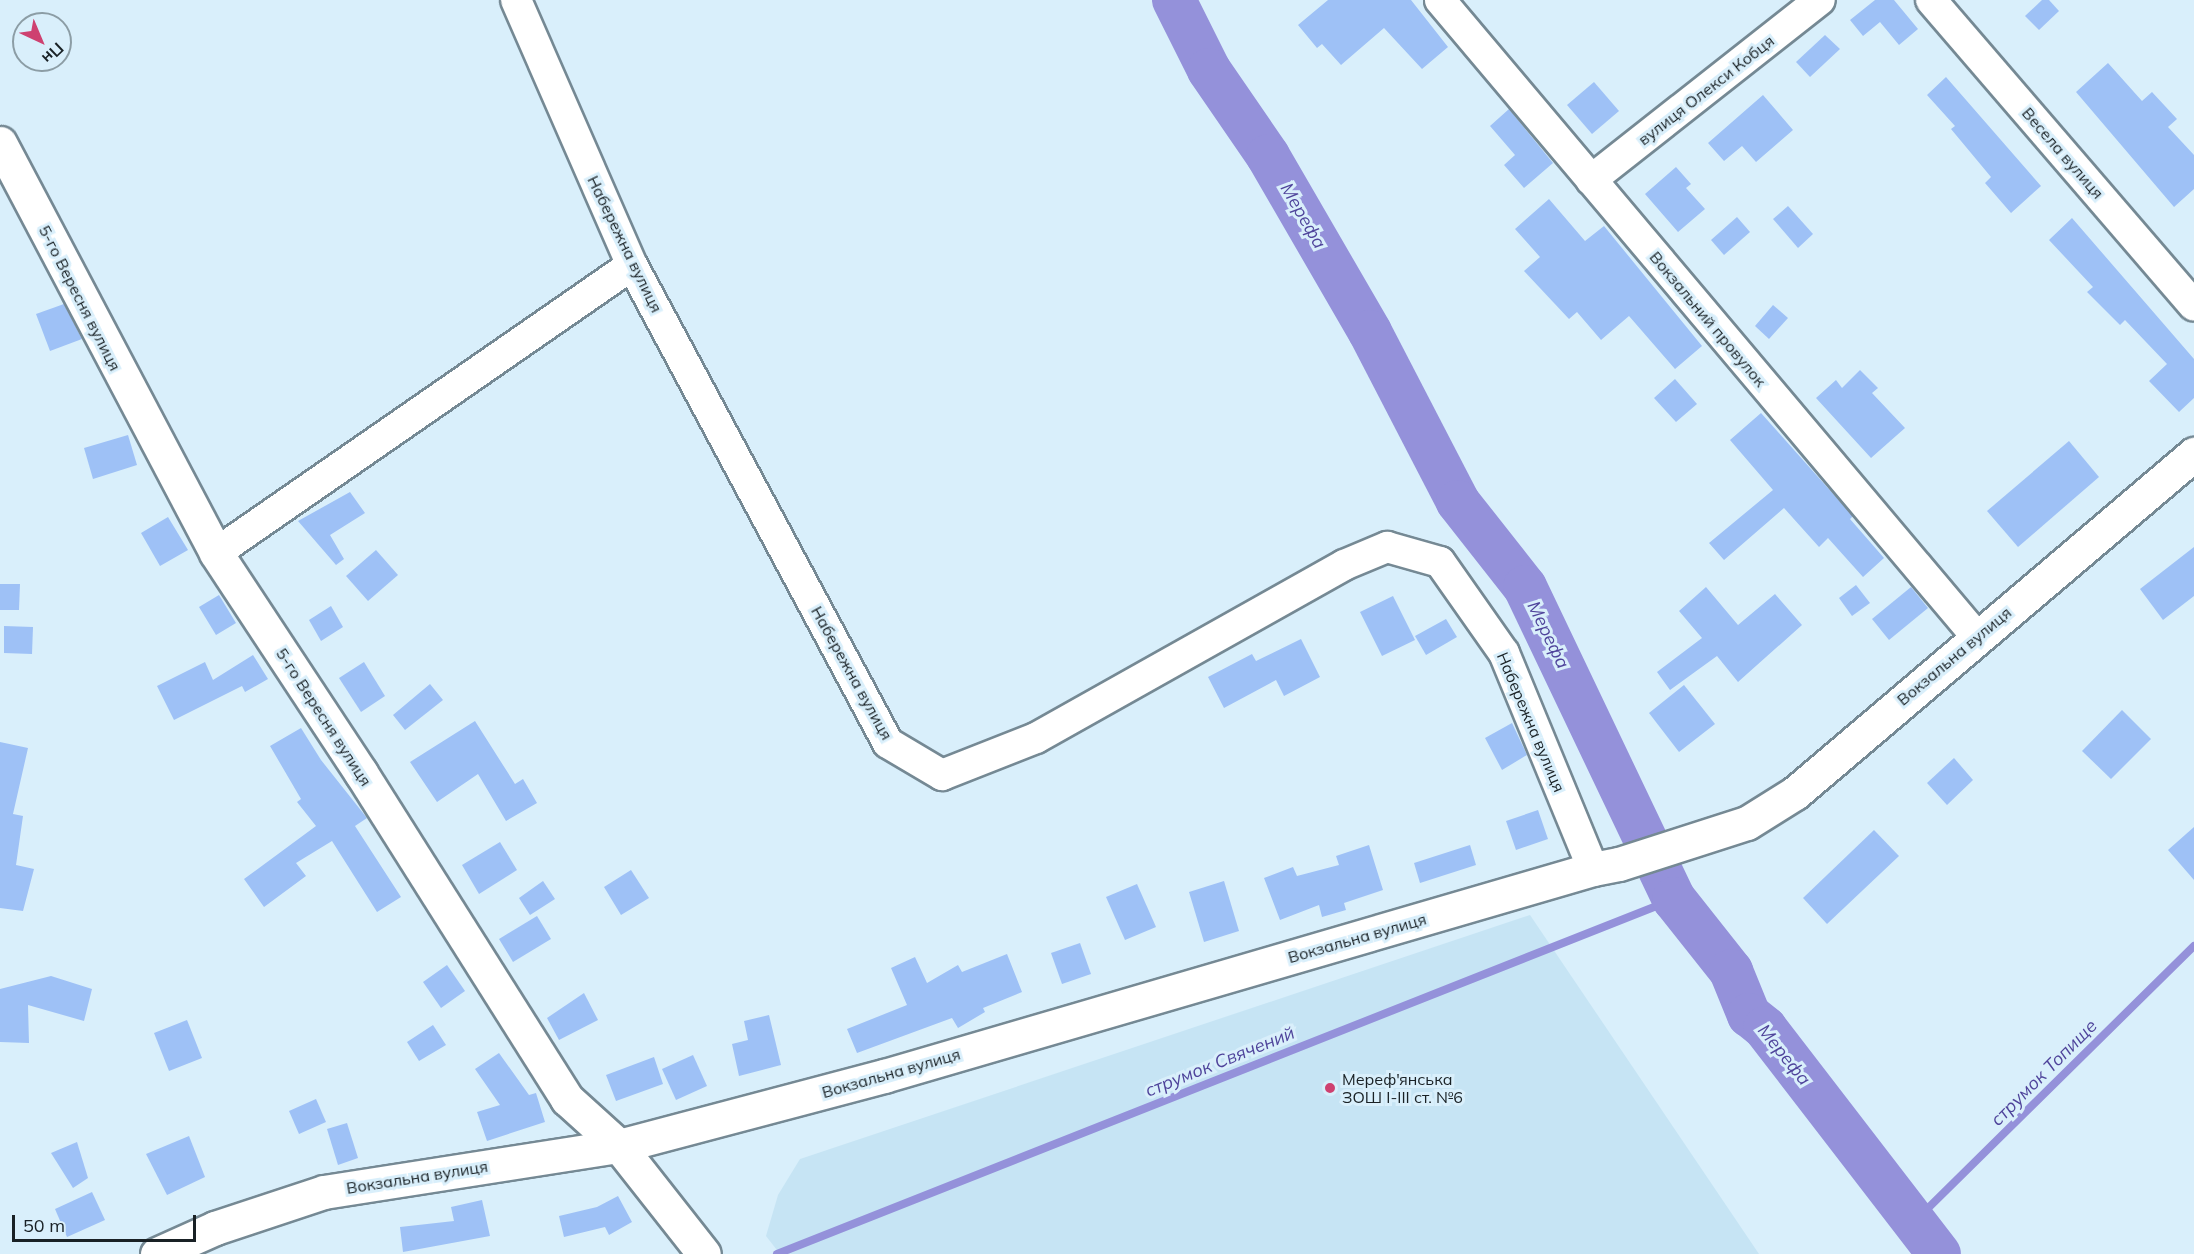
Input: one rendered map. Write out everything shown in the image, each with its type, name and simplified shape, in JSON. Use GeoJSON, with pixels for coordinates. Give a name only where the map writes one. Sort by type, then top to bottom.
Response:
{"type":"FeatureCollection","features":[{"type":"Feature","properties":{"kind":"street","name":"Набережна вулиця"},"geometry":{"type":"LineString","coordinates":[[516,0],[632,265],[888,743],[942,775],[1026,743],[1344,565],[1387,547],[1440,562],[1504,652],[1606,866]]}},
{"type":"Feature","properties":{"kind":"street","name":"Вокзальний провулок"},"geometry":{"type":"LineString","coordinates":[[1440,0],[1977,637]]}},
{"type":"Feature","properties":{"kind":"street","name":"вулиця Олекси Кобця"},"geometry":{"type":"LineString","coordinates":[[1592,180],[1820,0]]}},
{"type":"Feature","properties":{"kind":"street","name":"Весела вулиця"},"geometry":{"type":"LineString","coordinates":[[1931,0],[2194,306]]}},
{"type":"Feature","properties":{"kind":"street","name":"5-го Вересня вулиця"},"geometry":{"type":"LineString","coordinates":[[0,143],[134,403],[216,553],[362,773],[567,1099],[619,1146],[705,1254]]}},
{"type":"Feature","properties":{"kind":"street"},"geometry":{"type":"LineString","coordinates":[[216,553],[632,265]]}},
{"type":"Feature","properties":{"kind":"street","name":"Вокзальна вулиця"},"geometry":{"type":"LineString","coordinates":[[157,1254],[215,1228],[324,1192],[619,1146],[884,1076],[1747,823],[1796,793],[2194,454]]}},
{"type":"Feature","properties":{"kind":"shaded area","name":"Мереф'янська ЗОШ І-ІІІ ст. №6"},"geometry":{"type":"Polygon","coordinates":[[[1530,915],[1759,1254],[780,1254],[766,1236],[778,1195],[800,1159],[1530,915]]]}},
{"type":"Feature","properties":{"kind":"building"},"geometry":{"type":"Polygon","coordinates":[[[1328,0],[1411,0],[1448,47],[1422,69],[1384,28],[1341,65],[1322,44],[1317,48],[1298,25],[1328,0]]]}},
{"type":"Feature","properties":{"kind":"building"},"geometry":{"type":"Polygon","coordinates":[[[1875,0],[1894,0],[1918,29],[1899,45],[1880,22],[1863,36],[1850,20],[1875,0]]]}},
{"type":"Feature","properties":{"kind":"building"},"geometry":{"type":"Polygon","coordinates":[[[2042,0],[2049,0],[2059,11],[2039,30],[2025,16],[2042,0]]]}},
{"type":"Feature","properties":{"kind":"building"},"geometry":{"type":"Polygon","coordinates":[[[1825,35],[1840,49],[1810,77],[1796,62],[1825,35]]]}},
{"type":"Feature","properties":{"kind":"building"},"geometry":{"type":"Polygon","coordinates":[[[2108,63],[2142,101],[2152,92],[2177,119],[2168,127],[2194,155],[2194,189],[2174,207],[2076,92],[2108,63]]]}},
{"type":"Feature","properties":{"kind":"building"},"geometry":{"type":"Polygon","coordinates":[[[1946,77],[2041,186],[2011,213],[1985,183],[1991,177],[1951,129],[1955,126],[1927,95],[1946,77]]]}},
{"type":"Feature","properties":{"kind":"building"},"geometry":{"type":"Polygon","coordinates":[[[1594,82],[1619,111],[1592,134],[1567,105],[1594,82]]]}},
{"type":"Feature","properties":{"kind":"building"},"geometry":{"type":"Polygon","coordinates":[[[1763,95],[1793,130],[1756,162],[1742,146],[1724,161],[1708,143],[1763,95]]]}},
{"type":"Feature","properties":{"kind":"building"},"geometry":{"type":"Polygon","coordinates":[[[1509,109],[1553,163],[1524,188],[1504,165],[1515,155],[1490,126],[1509,109]]]}},
{"type":"Feature","properties":{"kind":"building"},"geometry":{"type":"Polygon","coordinates":[[[1676,167],[1691,184],[1686,188],[1705,209],[1678,232],[1645,194],[1676,167]]]}},
{"type":"Feature","properties":{"kind":"building"},"geometry":{"type":"Polygon","coordinates":[[[1549,199],[1585,241],[1604,226],[1702,346],[1675,369],[1629,316],[1601,340],[1577,312],[1569,319],[1524,271],[1540,257],[1515,229],[1549,199]]]}},
{"type":"Feature","properties":{"kind":"building"},"geometry":{"type":"Polygon","coordinates":[[[1788,206],[1813,234],[1798,248],[1773,219],[1788,206]]]}},
{"type":"Feature","properties":{"kind":"building"},"geometry":{"type":"Polygon","coordinates":[[[1737,217],[1750,232],[1724,255],[1711,240],[1737,217]]]}},
{"type":"Feature","properties":{"kind":"building"},"geometry":{"type":"Polygon","coordinates":[[[2072,218],[2194,359],[2194,398],[2179,412],[2149,381],[2167,364],[2125,320],[2120,325],[2087,292],[2093,287],[2049,240],[2072,218]]]}},
{"type":"Feature","properties":{"kind":"building"},"geometry":{"type":"Polygon","coordinates":[[[64,304],[82,339],[50,351],[36,314],[64,304]]]}},
{"type":"Feature","properties":{"kind":"building"},"geometry":{"type":"Polygon","coordinates":[[[1773,305],[1788,318],[1769,339],[1755,326],[1773,305]]]}},
{"type":"Feature","properties":{"kind":"building"},"geometry":{"type":"Polygon","coordinates":[[[1860,370],[1878,388],[1872,393],[1905,428],[1871,458],[1816,398],[1836,380],[1842,388],[1860,370]]]}},
{"type":"Feature","properties":{"kind":"building"},"geometry":{"type":"Polygon","coordinates":[[[1675,379],[1697,404],[1676,422],[1654,398],[1675,379]]]}},
{"type":"Feature","properties":{"kind":"building"},"geometry":{"type":"Polygon","coordinates":[[[1761,413],[1853,516],[1850,519],[1884,558],[1863,577],[1828,538],[1819,547],[1784,508],[1724,560],[1709,543],[1773,490],[1730,440],[1761,413]]]}},
{"type":"Feature","properties":{"kind":"building"},"geometry":{"type":"Polygon","coordinates":[[[128,435],[137,465],[93,479],[84,448],[128,435]]]}},
{"type":"Feature","properties":{"kind":"building"},"geometry":{"type":"Polygon","coordinates":[[[2069,441],[2099,477],[2018,547],[1987,511],[2069,441]]]}},
{"type":"Feature","properties":{"kind":"building"},"geometry":{"type":"Polygon","coordinates":[[[350,492],[365,513],[330,535],[344,559],[336,565],[298,521],[350,492]]]}},
{"type":"Feature","properties":{"kind":"building"},"geometry":{"type":"Polygon","coordinates":[[[168,517],[188,550],[160,566],[141,533],[168,517]]]}},
{"type":"Feature","properties":{"kind":"building"},"geometry":{"type":"Polygon","coordinates":[[[2194,547],[2194,596],[2163,620],[2140,589],[2194,547]]]}},
{"type":"Feature","properties":{"kind":"building"},"geometry":{"type":"Polygon","coordinates":[[[376,550],[398,575],[368,601],[346,576],[376,550]]]}},
{"type":"Feature","properties":{"kind":"building"},"geometry":{"type":"Polygon","coordinates":[[[0,584],[20,584],[19,610],[0,610],[0,584]]]}},
{"type":"Feature","properties":{"kind":"building"},"geometry":{"type":"Polygon","coordinates":[[[1856,585],[1870,603],[1852,616],[1839,598],[1856,585]]]}},
{"type":"Feature","properties":{"kind":"building"},"geometry":{"type":"Polygon","coordinates":[[[1706,587],[1738,625],[1775,594],[1802,625],[1738,682],[1717,656],[1670,690],[1657,672],[1702,638],[1679,611],[1706,587]]]}},
{"type":"Feature","properties":{"kind":"building"},"geometry":{"type":"Polygon","coordinates":[[[1911,587],[1928,608],[1889,640],[1872,619],[1911,587]]]}},
{"type":"Feature","properties":{"kind":"building"},"geometry":{"type":"Polygon","coordinates":[[[219,595],[236,623],[216,635],[199,607],[219,595]]]}},
{"type":"Feature","properties":{"kind":"building"},"geometry":{"type":"Polygon","coordinates":[[[1393,596],[1415,640],[1382,656],[1360,612],[1393,596]]]}},
{"type":"Feature","properties":{"kind":"building"},"geometry":{"type":"Polygon","coordinates":[[[331,606],[343,627],[321,641],[309,620],[331,606]]]}},
{"type":"Feature","properties":{"kind":"building"},"geometry":{"type":"Polygon","coordinates":[[[1446,619],[1457,637],[1426,655],[1415,636],[1446,619]]]}},
{"type":"Feature","properties":{"kind":"building"},"geometry":{"type":"Polygon","coordinates":[[[4,626],[33,627],[32,654],[4,653],[4,626]]]}},
{"type":"Feature","properties":{"kind":"building"},"geometry":{"type":"Polygon","coordinates":[[[1301,639],[1320,677],[1284,696],[1276,680],[1224,708],[1208,677],[1252,654],[1256,661],[1301,639]]]}},
{"type":"Feature","properties":{"kind":"building"},"geometry":{"type":"Polygon","coordinates":[[[253,655],[268,679],[245,692],[242,686],[174,720],[157,686],[205,662],[213,680],[253,655]]]}},
{"type":"Feature","properties":{"kind":"building"},"geometry":{"type":"Polygon","coordinates":[[[364,662],[385,696],[361,712],[339,678],[364,662]]]}},
{"type":"Feature","properties":{"kind":"building"},"geometry":{"type":"Polygon","coordinates":[[[430,684],[443,700],[405,730],[393,715],[430,684]]]}},
{"type":"Feature","properties":{"kind":"building"},"geometry":{"type":"Polygon","coordinates":[[[1684,685],[1715,724],[1679,752],[1649,713],[1684,685]]]}},
{"type":"Feature","properties":{"kind":"building"},"geometry":{"type":"Polygon","coordinates":[[[2122,710],[2151,739],[2111,779],[2082,751],[2122,710]]]}},
{"type":"Feature","properties":{"kind":"building"},"geometry":{"type":"Polygon","coordinates":[[[475,721],[515,784],[523,779],[537,803],[506,821],[478,774],[437,802],[410,762],[475,721]]]}},
{"type":"Feature","properties":{"kind":"building"},"geometry":{"type":"Polygon","coordinates":[[[1512,723],[1527,755],[1502,770],[1485,738],[1512,723]]]}},
{"type":"Feature","properties":{"kind":"building"},"geometry":{"type":"Polygon","coordinates":[[[301,728],[321,760],[367,818],[355,826],[401,897],[377,912],[332,841],[296,863],[306,876],[264,907],[244,879],[316,826],[297,802],[301,799],[270,746],[301,728]]]}},
{"type":"Feature","properties":{"kind":"building"},"geometry":{"type":"Polygon","coordinates":[[[0,742],[28,748],[13,814],[23,816],[16,865],[34,869],[23,911],[0,908],[0,742]]]}},
{"type":"Feature","properties":{"kind":"building"},"geometry":{"type":"Polygon","coordinates":[[[1954,758],[1973,780],[1947,805],[1927,783],[1954,758]]]}},
{"type":"Feature","properties":{"kind":"building"},"geometry":{"type":"Polygon","coordinates":[[[1538,810],[1548,839],[1516,850],[1506,821],[1538,810]]]}},
{"type":"Feature","properties":{"kind":"building"},"geometry":{"type":"Polygon","coordinates":[[[2194,827],[2194,880],[2168,850],[2194,827]]]}},
{"type":"Feature","properties":{"kind":"building"},"geometry":{"type":"Polygon","coordinates":[[[1874,830],[1899,856],[1827,924],[1803,898],[1874,830]]]}},
{"type":"Feature","properties":{"kind":"building"},"geometry":{"type":"Polygon","coordinates":[[[500,842],[517,870],[479,894],[462,865],[500,842]]]}},
{"type":"Feature","properties":{"kind":"building"},"geometry":{"type":"Polygon","coordinates":[[[1369,845],[1383,890],[1344,903],[1346,910],[1322,917],[1319,905],[1280,920],[1264,878],[1293,867],[1297,876],[1339,865],[1336,856],[1369,845]]]}},
{"type":"Feature","properties":{"kind":"building"},"geometry":{"type":"Polygon","coordinates":[[[1470,845],[1476,865],[1420,883],[1414,863],[1470,845]]]}},
{"type":"Feature","properties":{"kind":"building"},"geometry":{"type":"Polygon","coordinates":[[[631,870],[649,898],[621,915],[604,887],[631,870]]]}},
{"type":"Feature","properties":{"kind":"building"},"geometry":{"type":"Polygon","coordinates":[[[543,881],[555,899],[530,915],[519,898],[543,881]]]}},
{"type":"Feature","properties":{"kind":"building"},"geometry":{"type":"Polygon","coordinates":[[[1224,881],[1239,931],[1204,942],[1189,892],[1224,881]]]}},
{"type":"Feature","properties":{"kind":"building"},"geometry":{"type":"Polygon","coordinates":[[[1137,884],[1156,927],[1125,940],[1106,897],[1137,884]]]}},
{"type":"Feature","properties":{"kind":"building"},"geometry":{"type":"Polygon","coordinates":[[[537,916],[551,939],[513,962],[499,939],[537,916]]]}},
{"type":"Feature","properties":{"kind":"building"},"geometry":{"type":"Polygon","coordinates":[[[1080,943],[1091,974],[1062,984],[1051,953],[1080,943]]]}},
{"type":"Feature","properties":{"kind":"building"},"geometry":{"type":"Polygon","coordinates":[[[1007,954],[1022,992],[983,1008],[985,1012],[958,1028],[952,1018],[857,1053],[847,1029],[907,1005],[891,968],[915,957],[927,983],[958,965],[962,972],[1007,954]]]}},
{"type":"Feature","properties":{"kind":"building"},"geometry":{"type":"Polygon","coordinates":[[[447,965],[465,991],[441,1008],[423,982],[447,965]]]}},
{"type":"Feature","properties":{"kind":"building"},"geometry":{"type":"Polygon","coordinates":[[[51,976],[92,989],[84,1021],[28,1005],[29,1043],[0,1042],[0,989],[51,976]]]}},
{"type":"Feature","properties":{"kind":"building"},"geometry":{"type":"Polygon","coordinates":[[[584,993],[598,1020],[559,1040],[547,1018],[584,993]]]}},
{"type":"Feature","properties":{"kind":"building"},"geometry":{"type":"Polygon","coordinates":[[[769,1015],[781,1065],[739,1076],[732,1044],[748,1040],[744,1021],[769,1015]]]}},
{"type":"Feature","properties":{"kind":"building"},"geometry":{"type":"Polygon","coordinates":[[[187,1020],[202,1058],[169,1071],[154,1033],[187,1020]]]}},
{"type":"Feature","properties":{"kind":"building"},"geometry":{"type":"Polygon","coordinates":[[[433,1025],[446,1045],[419,1061],[407,1042],[433,1025]]]}},
{"type":"Feature","properties":{"kind":"building"},"geometry":{"type":"Polygon","coordinates":[[[499,1053],[529,1095],[536,1093],[545,1122],[487,1141],[477,1112],[500,1105],[475,1069],[499,1053]]]}},
{"type":"Feature","properties":{"kind":"building"},"geometry":{"type":"Polygon","coordinates":[[[693,1055],[707,1086],[676,1100],[662,1069],[693,1055]]]}},
{"type":"Feature","properties":{"kind":"building"},"geometry":{"type":"Polygon","coordinates":[[[654,1057],[663,1084],[616,1101],[606,1075],[654,1057]]]}},
{"type":"Feature","properties":{"kind":"building"},"geometry":{"type":"Polygon","coordinates":[[[316,1099],[326,1122],[299,1134],[289,1111],[316,1099]]]}},
{"type":"Feature","properties":{"kind":"building"},"geometry":{"type":"Polygon","coordinates":[[[347,1123],[358,1158],[338,1165],[327,1129],[347,1123]]]}},
{"type":"Feature","properties":{"kind":"building"},"geometry":{"type":"Polygon","coordinates":[[[189,1136],[205,1177],[167,1195],[146,1154],[189,1136]]]}},
{"type":"Feature","properties":{"kind":"building"},"geometry":{"type":"Polygon","coordinates":[[[77,1142],[88,1178],[73,1188],[51,1153],[77,1142]]]}},
{"type":"Feature","properties":{"kind":"building"},"geometry":{"type":"Polygon","coordinates":[[[92,1192],[105,1220],[67,1237],[55,1209],[92,1192]]]}},
{"type":"Feature","properties":{"kind":"building"},"geometry":{"type":"Polygon","coordinates":[[[618,1196],[632,1222],[609,1235],[605,1227],[564,1237],[559,1216],[597,1207],[618,1196]]]}},
{"type":"Feature","properties":{"kind":"building"},"geometry":{"type":"Polygon","coordinates":[[[482,1200],[490,1236],[403,1252],[400,1227],[454,1221],[451,1207],[482,1200]]]}},
{"type":"Feature","properties":{"kind":"waterway","name":"Мерефа"},"geometry":{"type":"LineString","coordinates":[[1174,0],[1209,70],[1268,156],[1370,332],[1458,502],[1525,587],[1674,899],[1731,971],[1749,1015],[1765,1028],[1939,1254]]}},
{"type":"Feature","properties":{"kind":"waterway","name":"струмок Свячений"},"geometry":{"type":"LineString","coordinates":[[777,1254],[1674,899]]}},
{"type":"Feature","properties":{"kind":"waterway","name":"струмок Топище"},"geometry":{"type":"LineString","coordinates":[[1914,1222],[2194,946]]}},
{"type":"Feature","properties":{"kind":"place","name":"Мереф'янська ЗОШ І-ІІІ ст. №6"},"geometry":{"type":"Point","coordinates":[1330,1088]}}]}
